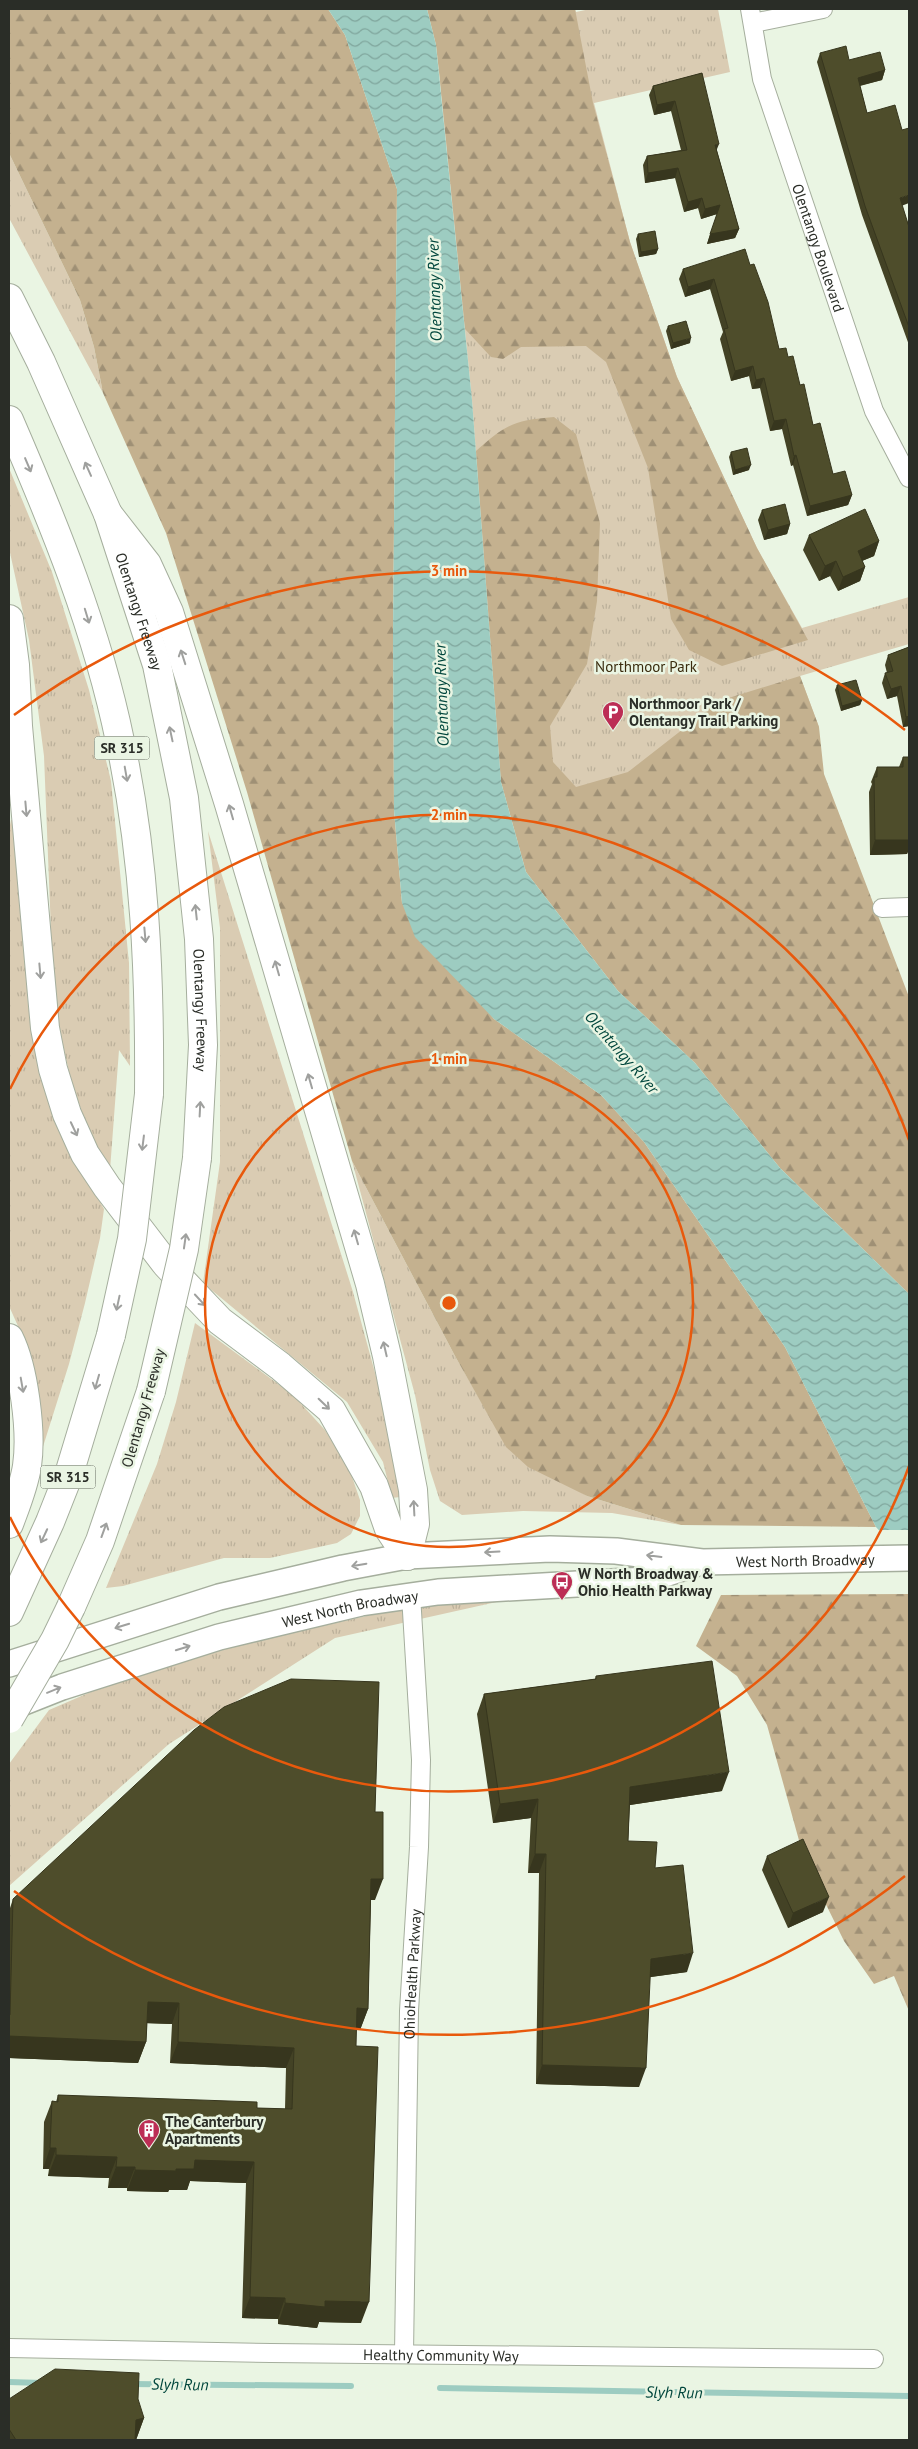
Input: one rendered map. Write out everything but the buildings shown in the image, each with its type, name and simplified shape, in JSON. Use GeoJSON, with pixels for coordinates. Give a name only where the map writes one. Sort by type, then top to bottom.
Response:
{"type":"FeatureCollection","features":[{"type":"Feature","properties":{"kind":"highway","name":"Olentangy Freeway"},"geometry":{"type":"LineString","coordinates":[[9,298],[41,362],[108,514],[157,665],[184,798],[200,948],[203,1045],[197,1158],[184,1249],[152,1391],[100,1542],[55,1640],[9,1719]]}},
{"type":"Feature","properties":{"kind":"highway","name":"SR 315"},"geometry":{"type":"LineString","coordinates":[[9,420],[58,533],[83,603],[105,679],[120,741],[140,874],[149,993],[149,1094],[132,1239],[111,1336],[69,1474],[50,1522],[9,1612]]}},
{"type":"Feature","properties":{"kind":"highway"},"geometry":{"type":"LineString","coordinates":[[108,514],[147,564],[169,612],[232,814],[370,1284],[387,1356],[413,1490],[415,1524],[407,1556]]}},
{"type":"Feature","properties":{"kind":"highway"},"geometry":{"type":"LineString","coordinates":[[9,619],[15,665],[18,726],[45,1028],[53,1069],[64,1105],[85,1154],[107,1187],[166,1264],[220,1322],[280,1366],[331,1410],[374,1486],[389,1529],[407,1556]]}},
{"type":"Feature","properties":{"kind":"highway"},"geometry":{"type":"LineString","coordinates":[[9,774],[18,726]]}},
{"type":"Feature","properties":{"kind":"highway"},"geometry":{"type":"LineString","coordinates":[[9,1338],[16,1352],[23,1390],[28,1440],[27,1465],[9,1524]]}},
{"type":"Feature","properties":{"kind":"main road","name":"West North Broadway"},"geometry":{"type":"LineString","coordinates":[[9,1664],[219,1597],[326,1572],[407,1556],[550,1549],[616,1551],[702,1562],[909,1558]]}},
{"type":"Feature","properties":{"kind":"main road"},"geometry":{"type":"LineString","coordinates":[[407,1556],[411,1595]]}},
{"type":"Feature","properties":{"kind":"main road","name":"West North Broadway"},"geometry":{"type":"LineString","coordinates":[[9,1708],[62,1687],[219,1637],[292,1618],[411,1595],[646,1580],[702,1562]]}},
{"type":"Feature","properties":{"kind":"street"},"geometry":{"type":"LineString","coordinates":[[751,16],[823,9]]}},
{"type":"Feature","properties":{"kind":"street","name":"Olentangy Boulevard"},"geometry":{"type":"LineString","coordinates":[[751,16],[762,79],[874,411],[909,478]]}},
{"type":"Feature","properties":{"kind":"street"},"geometry":{"type":"LineString","coordinates":[[882,908],[909,907]]}},
{"type":"Feature","properties":{"kind":"street","name":"OhioHealth Parkway"},"geometry":{"type":"LineString","coordinates":[[404,2354],[409,2011],[419,1847],[421,1760],[411,1595]]}},
{"type":"Feature","properties":{"kind":"street","name":"Healthy Community Way"},"geometry":{"type":"LineString","coordinates":[[9,2348],[874,2359]]}},
{"type":"Feature","properties":{"kind":"green space"},"geometry":{"type":"Polygon","coordinates":[[[9,9],[328,9],[345,35],[397,189],[393,636],[394,810],[402,903],[494,1019],[601,1095],[644,1142],[785,1347],[876,1527],[681,1525],[587,1496],[528,1467],[506,1447],[455,1356],[352,1161],[247,792],[166,533],[103,393],[94,347],[80,300],[9,153],[9,9]]]}},
{"type":"Feature","properties":{"kind":"green space"},"geometry":{"type":"Polygon","coordinates":[[[427,9],[575,9],[593,103],[630,242],[677,377],[757,548],[808,640],[722,666],[689,650],[671,619],[648,468],[606,362],[586,346],[521,347],[503,359],[491,357],[465,329],[436,45],[427,9]]]}},
{"type":"Feature","properties":{"kind":"green space","name":"Northmoor Park"},"geometry":{"type":"Polygon","coordinates":[[[575,9],[576,12],[590,9],[718,9],[730,72],[594,103],[630,242],[677,377],[757,548],[802,628],[909,597],[909,644],[800,676],[819,727],[802,885],[501,781],[472,400],[440,81],[575,9]]]}},
{"type":"Feature","properties":{"kind":"green space"},"geometry":{"type":"Polygon","coordinates":[[[9,153],[80,300],[94,347],[103,393],[9,218],[9,153]]]}},
{"type":"Feature","properties":{"kind":"green space"},"geometry":{"type":"Polygon","coordinates":[[[554,417],[576,434],[600,523],[597,601],[587,664],[550,726],[553,762],[576,787],[628,772],[719,701],[800,676],[819,727],[824,774],[909,997],[909,1294],[780,1168],[695,1063],[618,991],[526,872],[501,782],[476,451],[495,435],[511,425],[529,420],[554,417]]]}},
{"type":"Feature","properties":{"kind":"green space"},"geometry":{"type":"Polygon","coordinates":[[[9,468],[52,572],[89,690],[111,781],[129,963],[130,1066],[119,1050],[110,1170],[88,1131],[70,1076],[54,1006],[44,756],[29,640],[9,548],[9,468]]]}},
{"type":"Feature","properties":{"kind":"green space"},"geometry":{"type":"Polygon","coordinates":[[[19,819],[28,1005],[41,1070],[65,1140],[104,1209],[100,1238],[85,1303],[69,1364],[41,1453],[40,1402],[30,1353],[9,1306],[9,830],[11,820],[19,819]]]}},
{"type":"Feature","properties":{"kind":"green space"},"geometry":{"type":"Polygon","coordinates":[[[208,831],[353,1292],[390,1428],[400,1497],[392,1498],[383,1462],[347,1402],[203,1283],[220,1162],[220,928],[208,831]]]}},
{"type":"Feature","properties":{"kind":"green space"},"geometry":{"type":"Polygon","coordinates":[[[352,1161],[455,1356],[507,1447],[587,1496],[681,1525],[612,1513],[523,1511],[462,1515],[440,1501],[430,1470],[415,1395],[352,1161]]]}},
{"type":"Feature","properties":{"kind":"green space"},"geometry":{"type":"Polygon","coordinates":[[[195,1323],[293,1395],[325,1430],[350,1471],[360,1500],[360,1516],[351,1534],[337,1543],[270,1558],[224,1558],[123,1586],[106,1588],[157,1464],[176,1402],[195,1323]]]}},
{"type":"Feature","properties":{"kind":"green space"},"geometry":{"type":"Polygon","coordinates":[[[514,1592],[515,1598],[335,1638],[169,1744],[9,1886],[9,1764],[49,1710],[107,1685],[203,1654],[262,1639],[403,1608],[514,1592]]]}},
{"type":"Feature","properties":{"kind":"green space"},"geometry":{"type":"Polygon","coordinates":[[[909,1594],[909,2011],[894,1976],[874,1984],[844,1941],[805,1862],[767,1725],[737,1676],[696,1646],[721,1595],[909,1594]]]}},
{"type":"Feature","properties":{"kind":"water","name":"Olentangy River"},"geometry":{"type":"Polygon","coordinates":[[[328,9],[427,9],[436,45],[472,400],[501,782],[526,872],[618,991],[695,1063],[780,1168],[909,1294],[909,1564],[876,1527],[785,1347],[644,1142],[601,1095],[494,1019],[415,937],[402,903],[394,810],[393,636],[397,189],[345,35],[328,9]]]}},
{"type":"Feature","properties":{"kind":"pier"},"geometry":{"type":"Polygon","coordinates":[[[876,1530],[909,1530],[909,1567],[907,1566],[876,1530]]]}},
{"type":"Feature","properties":{"kind":"waterway","name":"Slyh Run"},"geometry":{"type":"LineString","coordinates":[[9,2382],[42,2383]]}},
{"type":"Feature","properties":{"kind":"waterway","name":"Slyh Run"},"geometry":{"type":"LineString","coordinates":[[130,2384],[351,2386]]}},
{"type":"Feature","properties":{"kind":"waterway","name":"Slyh Run"},"geometry":{"type":"LineString","coordinates":[[440,2388],[909,2396]]}},
{"type":"Feature","properties":{"kind":"place","name":"Northmoor Park / Olentangy Trail Parking"},"geometry":{"type":"Point","coordinates":[613,731]}},
{"type":"Feature","properties":{"kind":"place","name":"W North Broadway & Ohio Health Parkway"},"geometry":{"type":"Point","coordinates":[562,1601]}},
{"type":"Feature","properties":{"kind":"place","name":"The Canterbury Apartments"},"geometry":{"type":"Point","coordinates":[149,2149]}}]}
